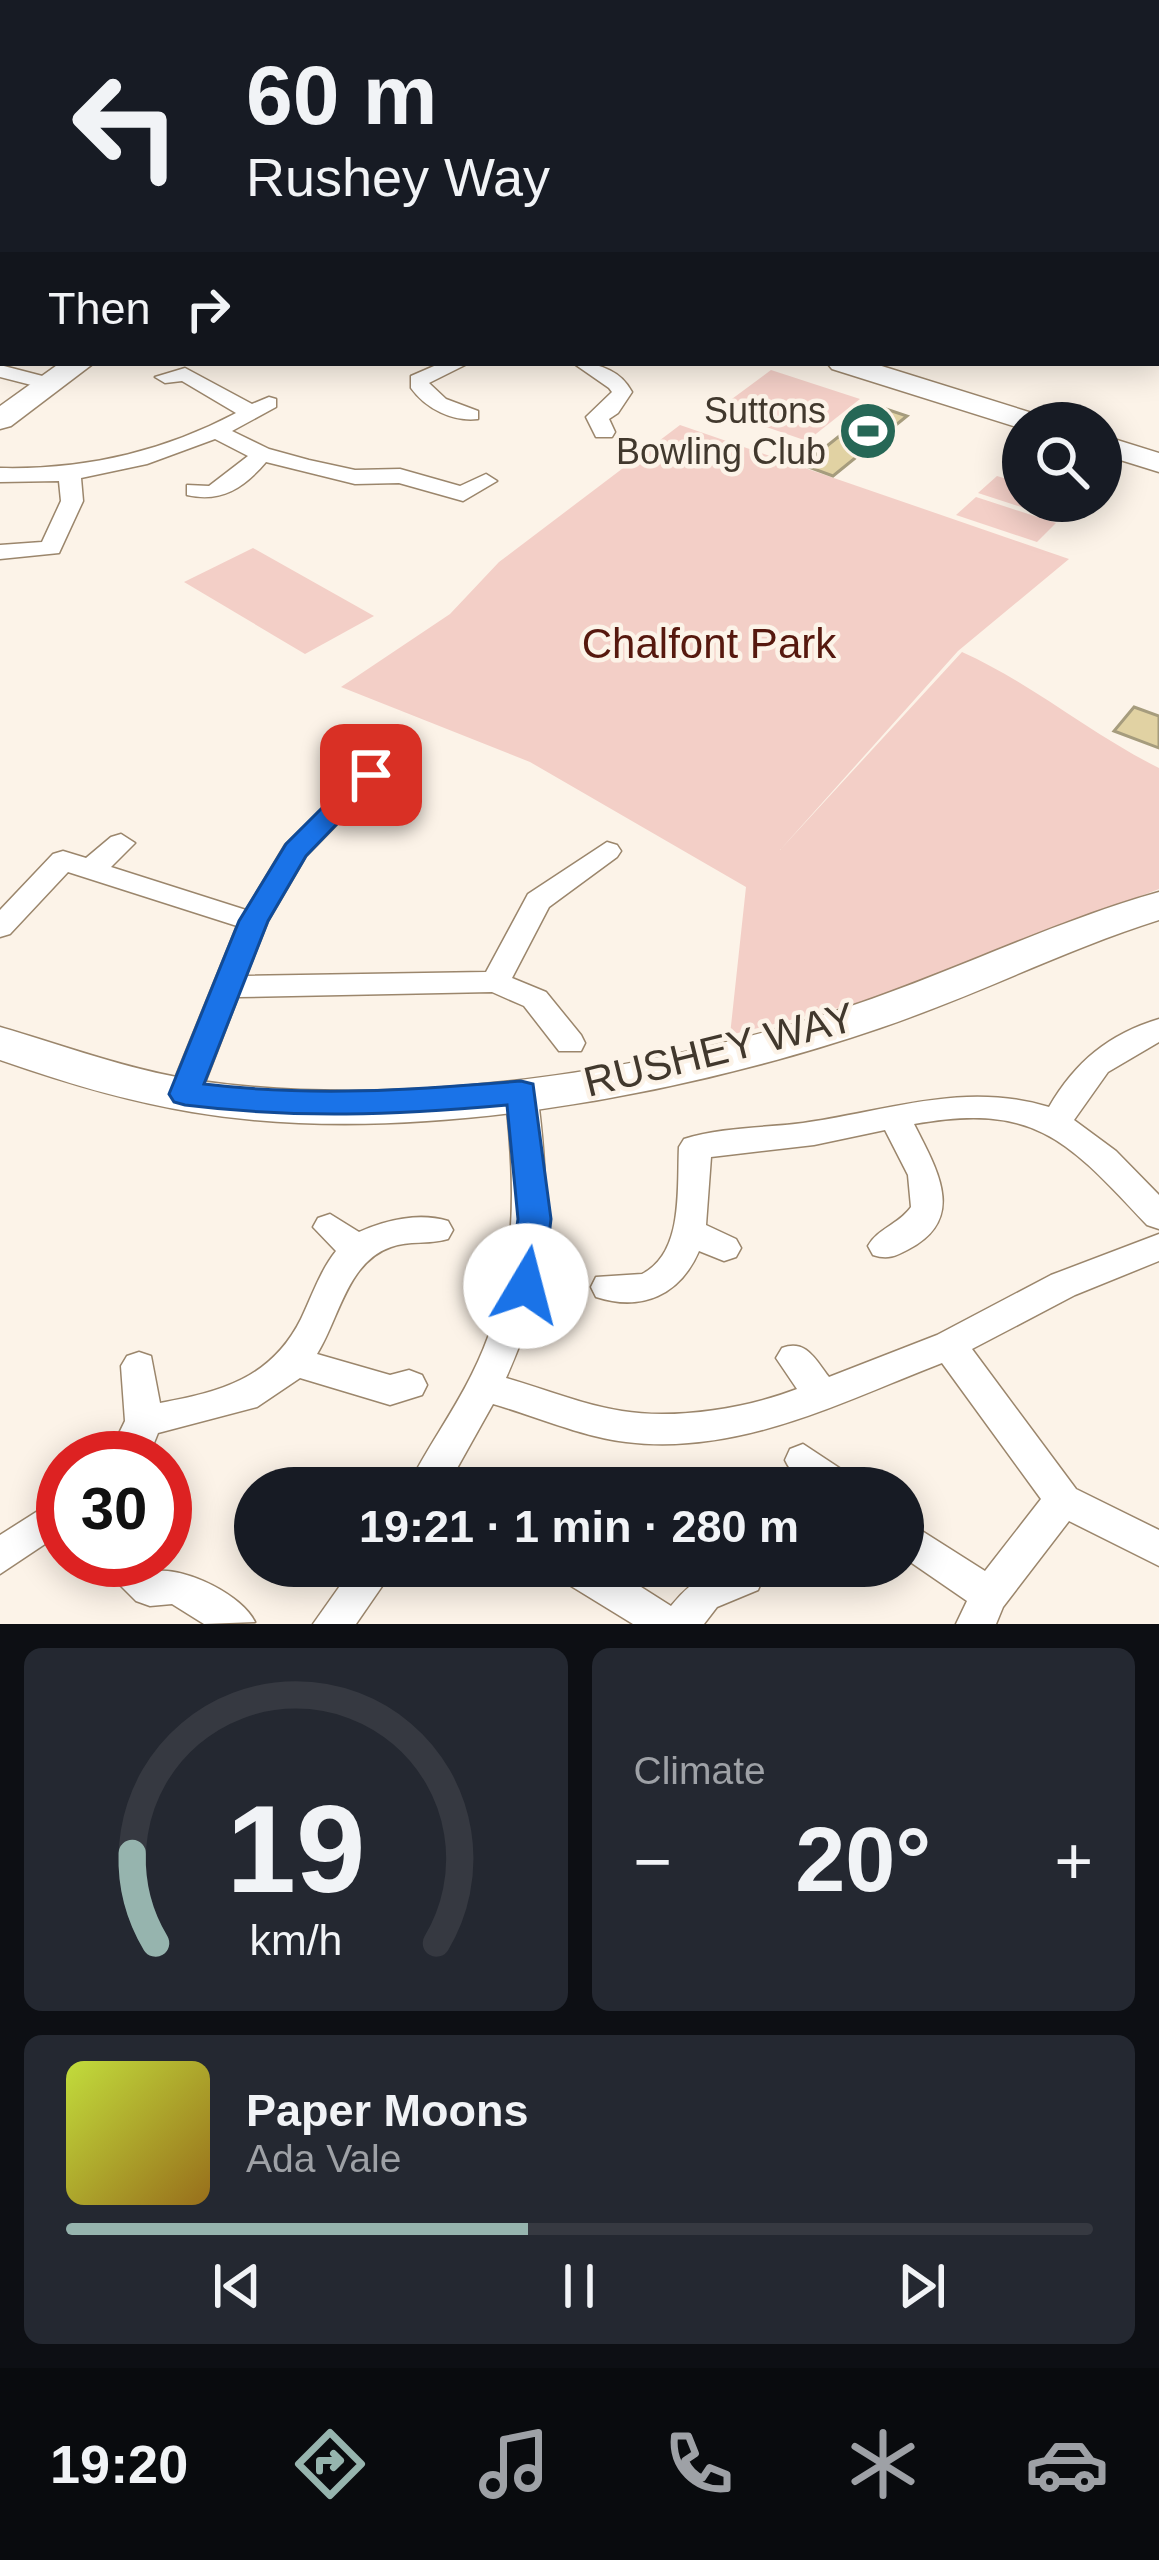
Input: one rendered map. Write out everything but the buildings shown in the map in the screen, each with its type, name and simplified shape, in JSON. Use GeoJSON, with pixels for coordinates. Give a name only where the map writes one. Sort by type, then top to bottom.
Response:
{"type":"FeatureCollection","features":[{"type":"Feature","properties":{"kind":"street"},"geometry":{"type":"LineString","coordinates":[[0,420],[75,366]]}},
{"type":"Feature","properties":{"kind":"street"},"geometry":{"type":"LineString","coordinates":[[452,366],[418,380],[419,388],[436,404],[471,415]]}},
{"type":"Feature","properties":{"kind":"street"},"geometry":{"type":"LineString","coordinates":[[571,417],[600,424],[622,392],[598,366]]}},
{"type":"Feature","properties":{"kind":"street"},"geometry":{"type":"LineString","coordinates":[[852,366],[1002,413]]}},
{"type":"Feature","properties":{"kind":"street"},"geometry":{"type":"LineString","coordinates":[[0,371],[47,383]]}},
{"type":"Feature","properties":{"kind":"street"},"geometry":{"type":"LineString","coordinates":[[0,475],[70,477],[141,460],[219,433],[261,408],[180,372]]}},
{"type":"Feature","properties":{"kind":"street"},"geometry":{"type":"LineString","coordinates":[[219,433],[261,454],[356,484],[400,476],[469,500],[486,481]]}},
{"type":"Feature","properties":{"kind":"street"},"geometry":{"type":"LineString","coordinates":[[108,446],[141,460]]}},
{"type":"Feature","properties":{"kind":"street"},"geometry":{"type":"LineString","coordinates":[[1122,451],[1159,463]]}},
{"type":"Feature","properties":{"kind":"street"},"geometry":{"type":"LineString","coordinates":[[207,496],[246,472],[261,454]]}},
{"type":"Feature","properties":{"kind":"street"},"geometry":{"type":"LineString","coordinates":[[0,553],[61,556],[72,501],[70,477]]}},
{"type":"Feature","properties":{"kind":"street"},"geometry":{"type":"LineString","coordinates":[[185,1094],[254,921],[296,851],[391,756]]}},
{"type":"Feature","properties":{"kind":"street"},"geometry":{"type":"LineString","coordinates":[[90,870],[121,843]]}},
{"type":"Feature","properties":{"kind":"street"},"geometry":{"type":"LineString","coordinates":[[495,982],[538,901],[607,851]]}},
{"type":"Feature","properties":{"kind":"street"},"geometry":{"type":"LineString","coordinates":[[0,927],[62,860],[198,908],[254,921]]}},
{"type":"Feature","properties":{"kind":"street","name":"RUSHEY WAY"},"geometry":{"type":"LineString","coordinates":[[0,1043],[126,1083],[263,1103],[376,1106],[521,1092],[697,1062],[829,1029],[1153,906]]}},
{"type":"Feature","properties":{"kind":"street"},"geometry":{"type":"LineString","coordinates":[[227,987],[495,982],[535,999],[570,1043]]}},
{"type":"Feature","properties":{"kind":"street"},"geometry":{"type":"LineString","coordinates":[[1056,1124],[1092,1066],[1108,1052],[1159,1030]]}},
{"type":"Feature","properties":{"kind":"street"},"geometry":{"type":"LineString","coordinates":[[438,1467],[486,1387],[518,1316],[535,1219],[521,1092]]}},
{"type":"Feature","properties":{"kind":"street"},"geometry":{"type":"LineString","coordinates":[[608,1287],[649,1287],[676,1266],[688,1232],[695,1147],[895,1119],[953,1106],[1005,1107],[1056,1124],[1093,1149],[1159,1216]]}},
{"type":"Feature","properties":{"kind":"street"},"geometry":{"type":"LineString","coordinates":[[885,1246],[911,1232],[928,1209],[924,1174],[895,1119]]}},
{"type":"Feature","properties":{"kind":"street"},"geometry":{"type":"LineString","coordinates":[[142,1421],[229,1403],[268,1384],[293,1361],[341,1267],[343,1238],[398,1227],[436,1229]]}},
{"type":"Feature","properties":{"kind":"street"},"geometry":{"type":"LineString","coordinates":[[688,1232],[724,1248]]}},
{"type":"Feature","properties":{"kind":"street"},"geometry":{"type":"LineString","coordinates":[[486,1387],[624,1426],[729,1423],[767,1416],[949,1345],[1063,1286],[1159,1247]]}},
{"type":"Feature","properties":{"kind":"street"},"geometry":{"type":"LineString","coordinates":[[949,1345],[1063,1500],[1159,1549]]}},
{"type":"Feature","properties":{"kind":"street"},"geometry":{"type":"LineString","coordinates":[[794,1358],[824,1397]]}},
{"type":"Feature","properties":{"kind":"street"},"geometry":{"type":"LineString","coordinates":[[293,1361],[390,1390],[409,1385]]}},
{"type":"Feature","properties":{"kind":"street"},"geometry":{"type":"LineString","coordinates":[[139,1366],[140,1431]]}},
{"type":"Feature","properties":{"kind":"street"},"geometry":{"type":"LineString","coordinates":[[803,1460],[812,1467]]}},
{"type":"Feature","properties":{"kind":"street"},"geometry":{"type":"LineString","coordinates":[[924,1555],[983,1609],[1063,1500]]}},
{"type":"Feature","properties":{"kind":"street"},"geometry":{"type":"LineString","coordinates":[[0,1557],[36,1531]]}},
{"type":"Feature","properties":{"kind":"street"},"geometry":{"type":"LineString","coordinates":[[179,1587],[235,1622]]}},
{"type":"Feature","properties":{"kind":"street"},"geometry":{"type":"LineString","coordinates":[[333,1624],[361,1587]]}},
{"type":"Feature","properties":{"kind":"street"},"geometry":{"type":"LineString","coordinates":[[610,1587],[664,1624]]}},
{"type":"Feature","properties":{"kind":"street"},"geometry":{"type":"LineString","coordinates":[[680,1624],[704,1595],[723,1587]]}},
{"type":"Feature","properties":{"kind":"green space"},"geometry":{"type":"Polygon","coordinates":[[[771,370],[860,399],[807,441],[717,410],[771,370]]]}},
{"type":"Feature","properties":{"kind":"green space","name":"Chalfont Park"},"geometry":{"type":"Polygon","coordinates":[[[680,425],[1069,559],[958,651],[780,850],[962,652],[1159,768],[1159,889],[874,999],[730,1035],[746,887],[530,762],[341,687],[450,614],[499,562],[680,425]]]}},
{"type":"Feature","properties":{"kind":"green space"},"geometry":{"type":"Polygon","coordinates":[[[997,476],[1002,478],[1002,501],[978,493],[997,476]]]}},
{"type":"Feature","properties":{"kind":"green space"},"geometry":{"type":"Polygon","coordinates":[[[976,497],[1002,505],[1002,522],[1056,523],[1037,542],[956,515],[976,497]]]}},
{"type":"Feature","properties":{"kind":"green space"},"geometry":{"type":"Polygon","coordinates":[[[253,548],[374,616],[305,654],[184,582],[253,548]]]}},
{"type":"Feature","properties":{"kind":"place","name":"Suttons Bowling Club"},"geometry":{"type":"Point","coordinates":[868,431]}},
{"type":"Feature","properties":{"kind":"route"},"geometry":{"type":"LineString","coordinates":[[371,775],[296,851],[254,921],[185,1094],[263,1103],[376,1106],[521,1092],[535,1219],[526,1286]]}}]}
